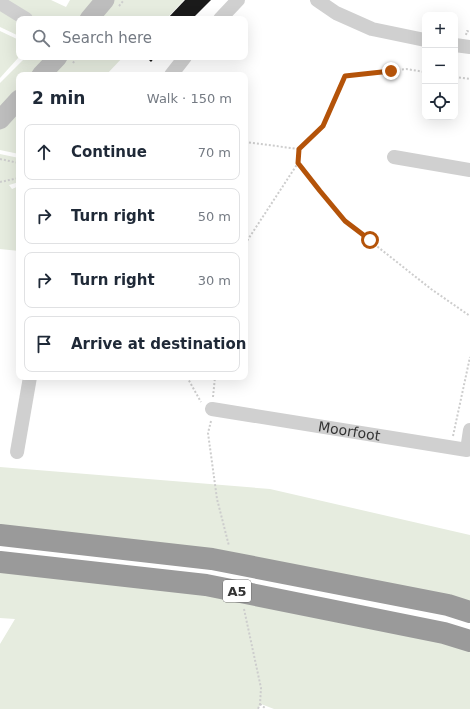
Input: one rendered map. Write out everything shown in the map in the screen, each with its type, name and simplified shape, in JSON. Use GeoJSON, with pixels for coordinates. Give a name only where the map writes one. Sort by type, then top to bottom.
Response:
{"type":"FeatureCollection","features":[{"type":"Feature","properties":{"kind":"highway","name":"A5"},"geometry":{"type":"LineString","coordinates":[[0,535],[212,558],[441,604],[470,612]]}},
{"type":"Feature","properties":{"kind":"highway","name":"A5"},"geometry":{"type":"LineString","coordinates":[[0,562],[206,585],[444,633],[470,641]]}},
{"type":"Feature","properties":{"kind":"street"},"geometry":{"type":"LineString","coordinates":[[92,16],[105,0]]}},
{"type":"Feature","properties":{"kind":"street"},"geometry":{"type":"LineString","coordinates":[[223,16],[238,0]]}},
{"type":"Feature","properties":{"kind":"street"},"geometry":{"type":"LineString","coordinates":[[317,0],[336,13],[372,29],[422,39]]}},
{"type":"Feature","properties":{"kind":"street"},"geometry":{"type":"LineString","coordinates":[[0,3],[21,16]]}},
{"type":"Feature","properties":{"kind":"street"},"geometry":{"type":"LineString","coordinates":[[458,45],[470,47]]}},
{"type":"Feature","properties":{"kind":"street"},"geometry":{"type":"LineString","coordinates":[[45,72],[55,60]]}},
{"type":"Feature","properties":{"kind":"street"},"geometry":{"type":"LineString","coordinates":[[174,72],[184,60]]}},
{"type":"Feature","properties":{"kind":"street"},"geometry":{"type":"LineString","coordinates":[[0,120],[16,103]]}},
{"type":"Feature","properties":{"kind":"street"},"geometry":{"type":"LineString","coordinates":[[394,157],[470,170]]}},
{"type":"Feature","properties":{"kind":"street"},"geometry":{"type":"LineString","coordinates":[[17,452],[29,380]]}},
{"type":"Feature","properties":{"kind":"street","name":"Moorfoot"},"geometry":{"type":"LineString","coordinates":[[207,406],[468,450],[470,430]]}},
{"type":"Feature","properties":{"kind":"path"},"geometry":{"type":"LineString","coordinates":[[248,239],[298,163],[299,149],[323,126],[345,76],[406,69],[422,72]]}},
{"type":"Feature","properties":{"kind":"path"},"geometry":{"type":"LineString","coordinates":[[458,77],[470,79]]}},
{"type":"Feature","properties":{"kind":"path"},"geometry":{"type":"LineString","coordinates":[[248,142],[299,149]]}},
{"type":"Feature","properties":{"kind":"path"},"geometry":{"type":"LineString","coordinates":[[0,159],[16,162]]}},
{"type":"Feature","properties":{"kind":"path"},"geometry":{"type":"LineString","coordinates":[[298,163],[345,221],[431,289],[470,316]]}},
{"type":"Feature","properties":{"kind":"path"},"geometry":{"type":"LineString","coordinates":[[0,182],[16,179]]}},
{"type":"Feature","properties":{"kind":"path"},"geometry":{"type":"LineString","coordinates":[[452,439],[470,357]]}},
{"type":"Feature","properties":{"kind":"path"},"geometry":{"type":"LineString","coordinates":[[189,380],[207,406]]}},
{"type":"Feature","properties":{"kind":"path"},"geometry":{"type":"LineString","coordinates":[[208,433],[217,499]]}},
{"type":"Feature","properties":{"kind":"path"},"geometry":{"type":"LineString","coordinates":[[252,649],[261,688],[260,704],[258,709]]}},
{"type":"Feature","properties":{"kind":"path"},"geometry":{"type":"LineString","coordinates":[[260,704],[266,709]]}},
{"type":"Feature","properties":{"kind":"shaded area"},"geometry":{"type":"Polygon","coordinates":[[[0,0],[51,0],[66,7],[70,0],[184,0],[169,16],[16,16],[16,35],[0,27],[0,0]]]}},
{"type":"Feature","properties":{"kind":"shaded area"},"geometry":{"type":"Polygon","coordinates":[[[0,31],[16,39],[16,60],[0,78],[0,31]]]}},
{"type":"Feature","properties":{"kind":"shaded area"},"geometry":{"type":"Polygon","coordinates":[[[23,60],[120,60],[109,72],[16,72],[16,153],[0,150],[0,83],[23,60]]]}},
{"type":"Feature","properties":{"kind":"shaded area"},"geometry":{"type":"Polygon","coordinates":[[[0,154],[16,157],[16,183],[9,185],[12,189],[16,187],[16,251],[0,249],[0,154]]]}},
{"type":"Feature","properties":{"kind":"shaded area"},"geometry":{"type":"Polygon","coordinates":[[[0,467],[270,489],[470,535],[470,612],[0,535],[0,467]]]}},
{"type":"Feature","properties":{"kind":"shaded area"},"geometry":{"type":"Polygon","coordinates":[[[0,562],[206,585],[470,641],[470,709],[274,709],[261,704],[258,709],[0,709],[0,644],[15,619],[0,618],[0,562]]]}},
{"type":"Feature","properties":{"kind":"building"},"geometry":{"type":"Polygon","coordinates":[[[185,0],[211,0],[195,16],[170,16],[185,0]]]}},
{"type":"Feature","properties":{"kind":"route"},"geometry":{"type":"LineString","coordinates":[[370,240],[345,221],[298,163],[299,149],[323,126],[345,76],[391,71]]}}]}
